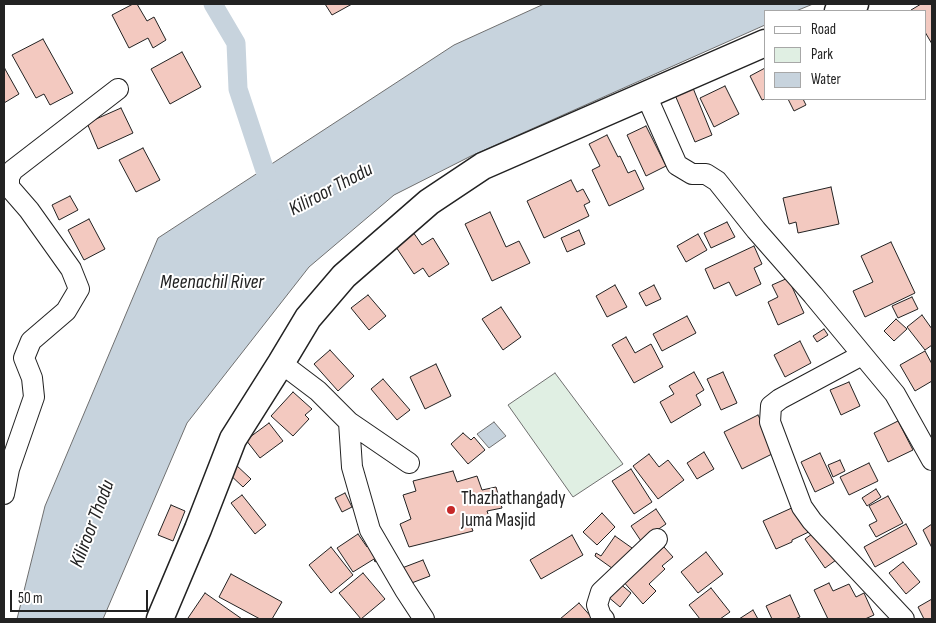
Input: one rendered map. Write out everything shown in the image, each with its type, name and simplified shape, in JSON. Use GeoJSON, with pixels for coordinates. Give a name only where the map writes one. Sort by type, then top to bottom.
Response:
{"type":"FeatureCollection","features":[{"type":"Feature","properties":{"kind":"main road"},"geometry":{"type":"LineString","coordinates":[[840,10],[855,4]]}},
{"type":"Feature","properties":{"kind":"main road"},"geometry":{"type":"LineString","coordinates":[[160,619],[233,439],[308,318],[344,276],[429,202],[483,166],[764,43]]}},
{"type":"Feature","properties":{"kind":"street"},"geometry":{"type":"LineString","coordinates":[[4,494],[9,470],[34,397],[32,378],[24,358],[31,340],[66,311],[79,289],[71,269],[29,210],[9,187],[6,178],[13,170],[118,89]]}},
{"type":"Feature","properties":{"kind":"street"},"geometry":{"type":"LineString","coordinates":[[646,95],[676,165],[692,174],[706,174],[717,181],[895,394],[932,460]]}},
{"type":"Feature","properties":{"kind":"street"},"geometry":{"type":"LineString","coordinates":[[862,355],[780,399],[772,406],[770,422],[802,507],[812,521],[904,619]]}},
{"type":"Feature","properties":{"kind":"street"},"geometry":{"type":"LineString","coordinates":[[281,363],[318,391],[349,422],[409,463]]}},
{"type":"Feature","properties":{"kind":"street"},"geometry":{"type":"LineString","coordinates":[[349,422],[352,467],[370,530],[424,619]]}},
{"type":"Feature","properties":{"kind":"street"},"geometry":{"type":"LineString","coordinates":[[604,619],[597,605],[601,592],[657,539]]}},
{"type":"Feature","properties":{"kind":"green space"},"geometry":{"type":"Polygon","coordinates":[[[555,373],[623,464],[573,497],[508,405],[555,373]]]}},
{"type":"Feature","properties":{"kind":"water","name":"Meenachil River"},"geometry":{"type":"Polygon","coordinates":[[[544,4],[813,4],[798,10],[764,10],[764,25],[471,156],[394,195],[309,267],[187,423],[103,619],[17,619],[45,506],[158,238],[454,45],[544,4]]]}},
{"type":"Feature","properties":{"kind":"water"},"geometry":{"type":"Polygon","coordinates":[[[494,422],[506,436],[489,448],[477,434],[494,422]]]}},
{"type":"Feature","properties":{"kind":"building"},"geometry":{"type":"Polygon","coordinates":[[[133,4],[137,4],[147,21],[154,17],[166,40],[153,48],[148,38],[129,48],[112,15],[133,4]]]}},
{"type":"Feature","properties":{"kind":"building"},"geometry":{"type":"Polygon","coordinates":[[[325,4],[352,4],[332,15],[325,4]]]}},
{"type":"Feature","properties":{"kind":"building"},"geometry":{"type":"Polygon","coordinates":[[[921,4],[932,4],[932,44],[926,34],[926,10],[911,10],[921,4]]]}},
{"type":"Feature","properties":{"kind":"building"},"geometry":{"type":"Polygon","coordinates":[[[43,39],[73,93],[50,105],[44,94],[36,98],[12,55],[43,39]]]}},
{"type":"Feature","properties":{"kind":"building"},"geometry":{"type":"Polygon","coordinates":[[[182,52],[201,87],[170,104],[151,69],[182,52]]]}},
{"type":"Feature","properties":{"kind":"building"},"geometry":{"type":"Polygon","coordinates":[[[764,69],[764,99],[762,100],[750,76],[764,69]]]}},
{"type":"Feature","properties":{"kind":"building"},"geometry":{"type":"Polygon","coordinates":[[[4,70],[19,94],[4,103],[4,70]]]}},
{"type":"Feature","properties":{"kind":"building"},"geometry":{"type":"Polygon","coordinates":[[[725,86],[739,114],[714,127],[700,98],[725,86]]]}},
{"type":"Feature","properties":{"kind":"building"},"geometry":{"type":"Polygon","coordinates":[[[693,88],[712,135],[695,142],[675,95],[693,88]]]}},
{"type":"Feature","properties":{"kind":"building"},"geometry":{"type":"Polygon","coordinates":[[[788,100],[804,100],[806,105],[794,111],[788,100]]]}},
{"type":"Feature","properties":{"kind":"building"},"geometry":{"type":"Polygon","coordinates":[[[121,108],[133,133],[98,149],[87,123],[121,108]]]}},
{"type":"Feature","properties":{"kind":"building"},"geometry":{"type":"Polygon","coordinates":[[[646,126],[666,166],[646,176],[627,135],[646,126]]]}},
{"type":"Feature","properties":{"kind":"building"},"geometry":{"type":"Polygon","coordinates":[[[607,135],[628,173],[635,170],[644,189],[609,206],[592,170],[600,166],[589,144],[607,135]]]}},
{"type":"Feature","properties":{"kind":"building"},"geometry":{"type":"Polygon","coordinates":[[[143,148],[160,180],[136,192],[119,160],[143,148]]]}},
{"type":"Feature","properties":{"kind":"building"},"geometry":{"type":"Polygon","coordinates":[[[571,180],[577,192],[583,189],[590,202],[584,205],[589,216],[544,238],[527,201],[571,180]]]}},
{"type":"Feature","properties":{"kind":"building"},"geometry":{"type":"Polygon","coordinates":[[[831,187],[839,224],[798,233],[796,222],[789,224],[783,198],[831,187]]]}},
{"type":"Feature","properties":{"kind":"building"},"geometry":{"type":"Polygon","coordinates":[[[70,196],[78,210],[59,220],[52,205],[70,196]]]}},
{"type":"Feature","properties":{"kind":"building"},"geometry":{"type":"Polygon","coordinates":[[[490,212],[506,247],[519,241],[530,263],[492,281],[465,224],[490,212]]]}},
{"type":"Feature","properties":{"kind":"building"},"geometry":{"type":"Polygon","coordinates":[[[89,219],[105,249],[84,260],[68,230],[89,219]]]}},
{"type":"Feature","properties":{"kind":"building"},"geometry":{"type":"Polygon","coordinates":[[[727,222],[735,237],[711,248],[704,233],[727,222]]]}},
{"type":"Feature","properties":{"kind":"building"},"geometry":{"type":"Polygon","coordinates":[[[579,230],[585,244],[567,252],[561,238],[579,230]]]}},
{"type":"Feature","properties":{"kind":"building"},"geometry":{"type":"Polygon","coordinates":[[[413,232],[422,245],[433,238],[449,264],[429,277],[423,268],[414,274],[394,244],[413,232]]]}},
{"type":"Feature","properties":{"kind":"building"},"geometry":{"type":"Polygon","coordinates":[[[698,234],[707,250],[686,262],[677,246],[698,234]]]}},
{"type":"Feature","properties":{"kind":"building"},"geometry":{"type":"Polygon","coordinates":[[[891,242],[915,293],[865,317],[853,291],[873,282],[861,256],[891,242]]]}},
{"type":"Feature","properties":{"kind":"building"},"geometry":{"type":"Polygon","coordinates":[[[754,246],[762,264],[754,268],[761,284],[736,296],[729,282],[714,289],[705,269],[754,246]]]}},
{"type":"Feature","properties":{"kind":"building"},"geometry":{"type":"Polygon","coordinates":[[[788,278],[804,313],[778,325],[768,302],[778,297],[772,285],[788,278]]]}},
{"type":"Feature","properties":{"kind":"building"},"geometry":{"type":"Polygon","coordinates":[[[615,285],[627,307],[607,317],[596,296],[615,285]]]}},
{"type":"Feature","properties":{"kind":"building"},"geometry":{"type":"Polygon","coordinates":[[[654,285],[661,299],[646,306],[639,293],[654,285]]]}},
{"type":"Feature","properties":{"kind":"building"},"geometry":{"type":"Polygon","coordinates":[[[368,295],[386,316],[369,330],[351,308],[368,295]]]}},
{"type":"Feature","properties":{"kind":"building"},"geometry":{"type":"Polygon","coordinates":[[[912,297],[918,309],[898,318],[892,306],[912,297]]]}},
{"type":"Feature","properties":{"kind":"building"},"geometry":{"type":"Polygon","coordinates":[[[501,307],[521,337],[503,350],[482,319],[501,307]]]}},
{"type":"Feature","properties":{"kind":"building"},"geometry":{"type":"Polygon","coordinates":[[[922,315],[932,329],[932,345],[925,350],[907,327],[922,315]]]}},
{"type":"Feature","properties":{"kind":"building"},"geometry":{"type":"Polygon","coordinates":[[[687,316],[696,333],[662,351],[653,334],[687,316]]]}},
{"type":"Feature","properties":{"kind":"building"},"geometry":{"type":"Polygon","coordinates":[[[896,319],[907,329],[894,341],[884,331],[896,319]]]}},
{"type":"Feature","properties":{"kind":"building"},"geometry":{"type":"Polygon","coordinates":[[[824,329],[828,335],[817,342],[813,336],[824,329]]]}},
{"type":"Feature","properties":{"kind":"building"},"geometry":{"type":"Polygon","coordinates":[[[626,337],[635,353],[651,344],[663,367],[634,383],[612,345],[626,337]]]}},
{"type":"Feature","properties":{"kind":"building"},"geometry":{"type":"Polygon","coordinates":[[[800,341],[811,363],[785,377],[774,355],[800,341]]]}},
{"type":"Feature","properties":{"kind":"building"},"geometry":{"type":"Polygon","coordinates":[[[330,350],[354,376],[338,391],[314,364],[330,350]]]}},
{"type":"Feature","properties":{"kind":"building"},"geometry":{"type":"Polygon","coordinates":[[[925,351],[932,364],[932,381],[915,391],[900,365],[925,351]]]}},
{"type":"Feature","properties":{"kind":"building"},"geometry":{"type":"Polygon","coordinates":[[[436,364],[451,396],[425,409],[410,377],[436,364]]]}},
{"type":"Feature","properties":{"kind":"building"},"geometry":{"type":"Polygon","coordinates":[[[694,372],[704,390],[696,395],[701,405],[671,423],[660,402],[674,394],[669,386],[694,372]]]}},
{"type":"Feature","properties":{"kind":"building"},"geometry":{"type":"Polygon","coordinates":[[[723,372],[737,403],[721,410],[707,379],[723,372]]]}},
{"type":"Feature","properties":{"kind":"building"},"geometry":{"type":"Polygon","coordinates":[[[383,379],[410,410],[397,420],[371,389],[383,379]]]}},
{"type":"Feature","properties":{"kind":"building"},"geometry":{"type":"Polygon","coordinates":[[[849,382],[860,406],[841,415],[830,390],[849,382]]]}},
{"type":"Feature","properties":{"kind":"building"},"geometry":{"type":"Polygon","coordinates":[[[293,392],[312,409],[305,415],[309,419],[293,436],[271,416],[293,392]]]}},
{"type":"Feature","properties":{"kind":"building"},"geometry":{"type":"Polygon","coordinates":[[[758,415],[776,452],[742,469],[724,432],[758,415]]]}},
{"type":"Feature","properties":{"kind":"building"},"geometry":{"type":"Polygon","coordinates":[[[898,421],[913,450],[888,462],[874,433],[898,421]]]}},
{"type":"Feature","properties":{"kind":"building"},"geometry":{"type":"Polygon","coordinates":[[[269,423],[283,441],[260,458],[246,440],[269,423]]]}},
{"type":"Feature","properties":{"kind":"building"},"geometry":{"type":"Polygon","coordinates":[[[463,433],[471,440],[474,437],[485,450],[468,464],[451,444],[463,433]]]}},
{"type":"Feature","properties":{"kind":"building"},"geometry":{"type":"Polygon","coordinates":[[[704,452],[714,469],[697,479],[687,463],[704,452]]]}},
{"type":"Feature","properties":{"kind":"building"},"geometry":{"type":"Polygon","coordinates":[[[820,453],[834,483],[815,492],[801,462],[820,453]]]}},
{"type":"Feature","properties":{"kind":"building"},"geometry":{"type":"Polygon","coordinates":[[[649,454],[659,467],[668,460],[684,480],[658,499],[633,466],[649,454]]]}},
{"type":"Feature","properties":{"kind":"building"},"geometry":{"type":"Polygon","coordinates":[[[840,460],[845,471],[833,477],[828,465],[840,460]]]}},
{"type":"Feature","properties":{"kind":"building"},"geometry":{"type":"Polygon","coordinates":[[[869,463],[878,481],[849,495],[840,477],[869,463]]]}},
{"type":"Feature","properties":{"kind":"building"},"geometry":{"type":"Polygon","coordinates":[[[235,464],[251,479],[243,487],[227,472],[235,464]]]}},
{"type":"Feature","properties":{"kind":"building"},"geometry":{"type":"Polygon","coordinates":[[[631,469],[652,502],[634,514],[612,481],[631,469]]]}},
{"type":"Feature","properties":{"kind":"building","name":"Thazhathangady Juma Masjid"},"geometry":{"type":"Polygon","coordinates":[[[453,471],[457,482],[477,476],[482,490],[496,487],[502,508],[487,511],[490,520],[471,526],[473,531],[409,547],[400,524],[411,519],[403,495],[416,491],[413,481],[453,471]]]}},
{"type":"Feature","properties":{"kind":"building"},"geometry":{"type":"Polygon","coordinates":[[[876,489],[881,497],[867,506],[862,498],[876,489]]]}},
{"type":"Feature","properties":{"kind":"building"},"geometry":{"type":"Polygon","coordinates":[[[345,493],[352,507],[342,512],[335,498],[345,493]]]}},
{"type":"Feature","properties":{"kind":"building"},"geometry":{"type":"Polygon","coordinates":[[[242,495],[266,525],[255,534],[231,503],[242,495]]]}},
{"type":"Feature","properties":{"kind":"building"},"geometry":{"type":"Polygon","coordinates":[[[888,496],[903,523],[876,537],[869,525],[877,521],[869,506],[888,496]]]}},
{"type":"Feature","properties":{"kind":"building"},"geometry":{"type":"Polygon","coordinates":[[[805,502],[817,528],[776,549],[763,521],[805,502]]]}},
{"type":"Feature","properties":{"kind":"building"},"geometry":{"type":"Polygon","coordinates":[[[171,505],[185,511],[173,541],[158,535],[171,505]]]}},
{"type":"Feature","properties":{"kind":"building"},"geometry":{"type":"Polygon","coordinates":[[[656,509],[666,524],[641,541],[631,526],[656,509]]]}},
{"type":"Feature","properties":{"kind":"building"},"geometry":{"type":"Polygon","coordinates":[[[602,513],[615,527],[597,545],[583,532],[602,513]]]}},
{"type":"Feature","properties":{"kind":"building"},"geometry":{"type":"Polygon","coordinates":[[[906,524],[917,544],[875,567],[864,547],[906,524]]]}},
{"type":"Feature","properties":{"kind":"building"},"geometry":{"type":"Polygon","coordinates":[[[932,524],[932,548],[923,530],[932,524]]]}},
{"type":"Feature","properties":{"kind":"building"},"geometry":{"type":"Polygon","coordinates":[[[822,527],[843,555],[825,568],[805,539],[822,527]]]}},
{"type":"Feature","properties":{"kind":"building"},"geometry":{"type":"Polygon","coordinates":[[[358,534],[367,547],[370,544],[380,559],[375,562],[374,559],[353,572],[337,548],[358,534]]]}},
{"type":"Feature","properties":{"kind":"building"},"geometry":{"type":"Polygon","coordinates":[[[572,535],[583,555],[541,579],[530,560],[572,535]]]}},
{"type":"Feature","properties":{"kind":"building"},"geometry":{"type":"Polygon","coordinates":[[[615,536],[632,548],[616,571],[595,556],[596,553],[601,556],[615,536]]]}},
{"type":"Feature","properties":{"kind":"building"},"geometry":{"type":"Polygon","coordinates":[[[331,547],[353,575],[331,593],[309,565],[331,547]]]}},
{"type":"Feature","properties":{"kind":"building"},"geometry":{"type":"Polygon","coordinates":[[[664,547],[673,557],[662,566],[665,569],[649,584],[656,591],[643,604],[622,580],[654,550],[657,553],[664,547]]]}},
{"type":"Feature","properties":{"kind":"building"},"geometry":{"type":"Polygon","coordinates":[[[706,552],[723,574],[698,593],[681,572],[706,552]]]}},
{"type":"Feature","properties":{"kind":"building"},"geometry":{"type":"Polygon","coordinates":[[[423,560],[430,576],[409,584],[402,568],[423,560]]]}},
{"type":"Feature","properties":{"kind":"building"},"geometry":{"type":"Polygon","coordinates":[[[903,562],[920,582],[906,594],[889,573],[903,562]]]}},
{"type":"Feature","properties":{"kind":"building"},"geometry":{"type":"Polygon","coordinates":[[[363,573],[385,599],[361,619],[339,593],[363,573]]]}},
{"type":"Feature","properties":{"kind":"building"},"geometry":{"type":"Polygon","coordinates":[[[231,574],[282,602],[272,619],[260,619],[219,597],[231,574]]]}},
{"type":"Feature","properties":{"kind":"building"},"geometry":{"type":"Polygon","coordinates":[[[618,582],[631,593],[620,607],[607,596],[618,582]]]}},
{"type":"Feature","properties":{"kind":"building"},"geometry":{"type":"Polygon","coordinates":[[[829,583],[833,591],[849,584],[856,597],[864,593],[874,615],[865,619],[828,619],[814,590],[829,583]]]}},
{"type":"Feature","properties":{"kind":"building"},"geometry":{"type":"Polygon","coordinates":[[[711,588],[730,612],[720,619],[700,619],[689,605],[711,588]]]}},
{"type":"Feature","properties":{"kind":"building"},"geometry":{"type":"Polygon","coordinates":[[[205,593],[242,619],[188,618],[205,593]]]}},
{"type":"Feature","properties":{"kind":"building"},"geometry":{"type":"Polygon","coordinates":[[[790,595],[800,617],[795,619],[772,619],[766,606],[790,595]]]}},
{"type":"Feature","properties":{"kind":"building"},"geometry":{"type":"Polygon","coordinates":[[[932,599],[932,619],[924,619],[918,607],[932,599]]]}},
{"type":"Feature","properties":{"kind":"building"},"geometry":{"type":"Polygon","coordinates":[[[579,603],[593,619],[560,619],[579,603]]]}},
{"type":"Feature","properties":{"kind":"building"},"geometry":{"type":"Polygon","coordinates":[[[753,610],[758,619],[739,619],[753,610]]]}},
{"type":"Feature","properties":{"kind":"waterway"},"geometry":{"type":"LineString","coordinates":[[213,4],[236,43],[238,89],[272,192]]}},
{"type":"Feature","properties":{"kind":"place","name":"Thazhathangady Juma Masjid"},"geometry":{"type":"Point","coordinates":[451,510]}},
{"type":"Feature","properties":{"kind":"water label","name":"Kiliroor Thodu"},"geometry":{"type":"Point","coordinates":[331,190]}},
{"type":"Feature","properties":{"kind":"water label","name":"Kiliroor Thodu"},"geometry":{"type":"Point","coordinates":[93,524]}}]}
